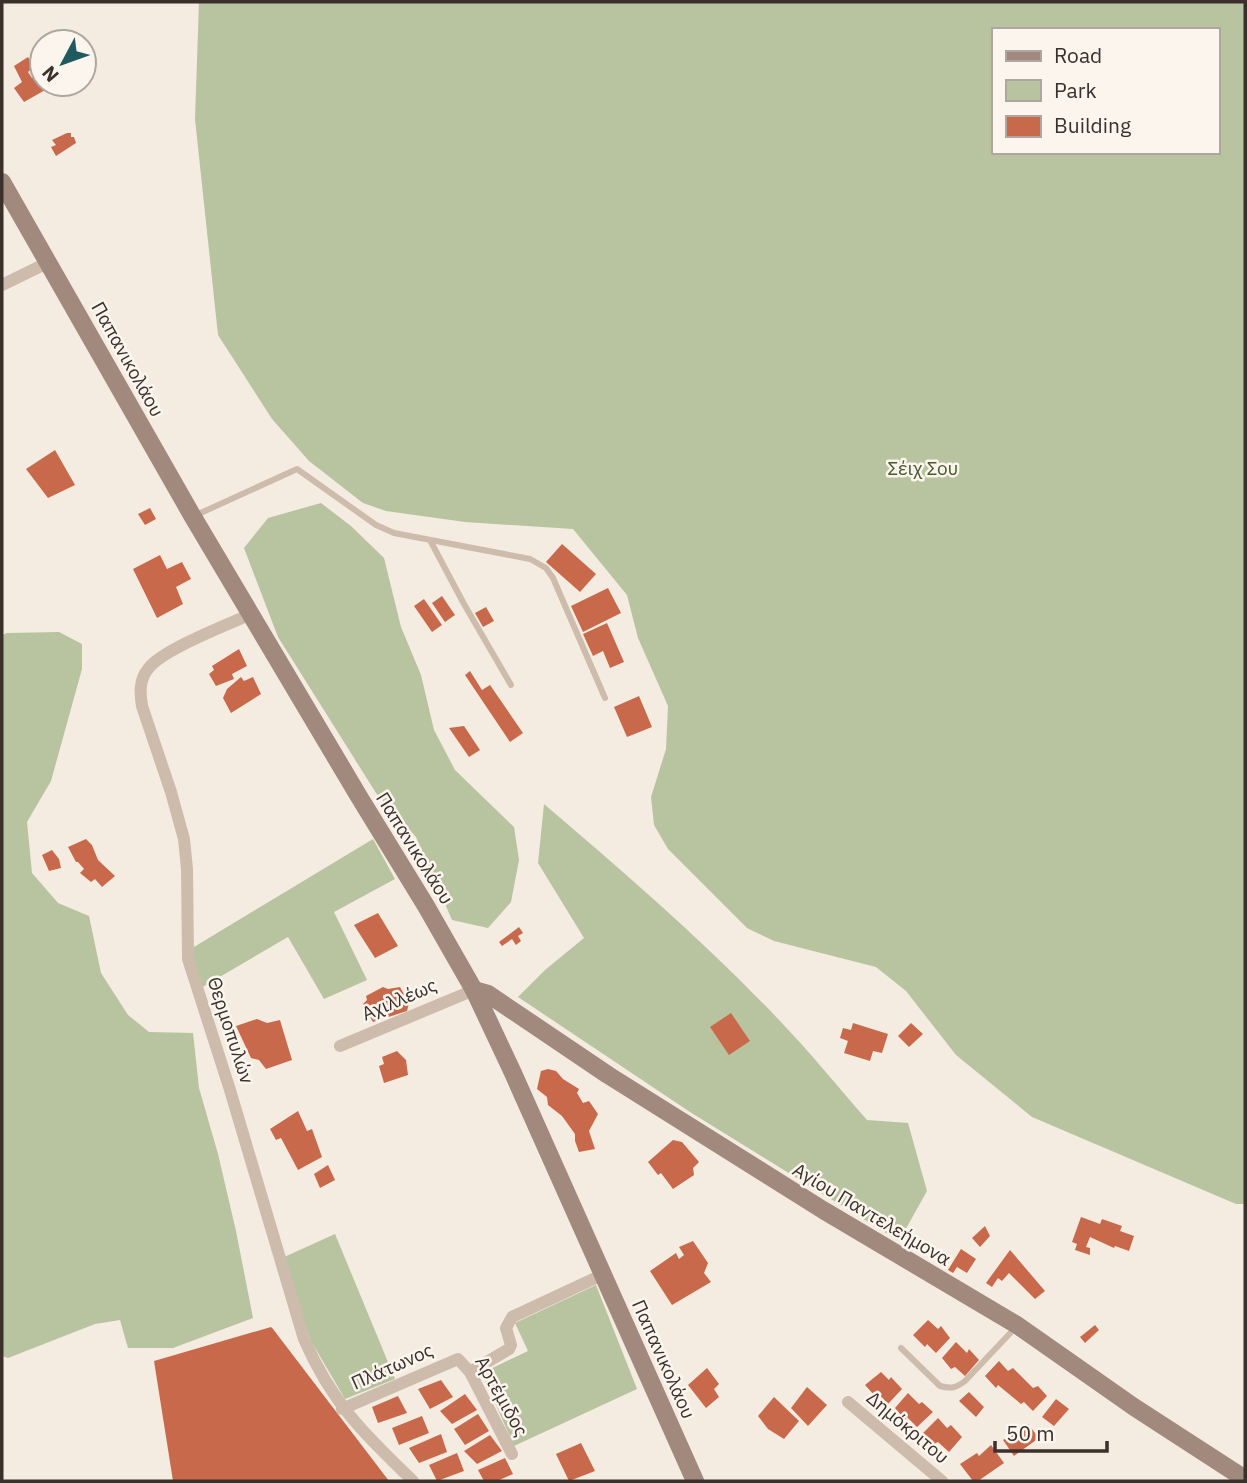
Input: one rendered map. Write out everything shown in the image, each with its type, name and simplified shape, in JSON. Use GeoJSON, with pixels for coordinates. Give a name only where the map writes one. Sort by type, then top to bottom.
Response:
{"type":"FeatureCollection","features":[{"type":"Feature","properties":{"kind":"main road","name":"Παπανικολάου"},"geometry":{"type":"LineString","coordinates":[[2,182],[193,517],[474,990],[695,1481]]}},
{"type":"Feature","properties":{"kind":"main road","name":"Αγίου Παντελεήμονα"},"geometry":{"type":"LineString","coordinates":[[474,990],[488,994],[608,1075],[822,1210],[1017,1325],[1134,1407],[1245,1479]]}},
{"type":"Feature","properties":{"kind":"street"},"geometry":{"type":"LineString","coordinates":[[2,285],[49,262]]}},
{"type":"Feature","properties":{"kind":"street","name":"Θερμοπυλών"},"geometry":{"type":"LineString","coordinates":[[251,614],[157,660],[142,679],[142,706],[184,839],[188,959],[304,1339],[317,1370],[342,1409],[359,1429],[412,1481]]}},
{"type":"Feature","properties":{"kind":"street","name":"Αχιλλέως"},"geometry":{"type":"LineString","coordinates":[[340,1046],[474,990]]}},
{"type":"Feature","properties":{"kind":"street"},"geometry":{"type":"LineString","coordinates":[[470,1372],[509,1349],[511,1345],[506,1328],[512,1317],[604,1274]]}},
{"type":"Feature","properties":{"kind":"street","name":"Πλάτωνος"},"geometry":{"type":"LineString","coordinates":[[342,1409],[458,1359]]}},
{"type":"Feature","properties":{"kind":"street","name":"Αρτέμιδος"},"geometry":{"type":"LineString","coordinates":[[458,1359],[462,1360],[470,1372],[512,1454]]}},
{"type":"Feature","properties":{"kind":"street","name":"Δημόκριτου"},"geometry":{"type":"LineString","coordinates":[[848,1402],[942,1481]]}},
{"type":"Feature","properties":{"kind":"lane"},"geometry":{"type":"LineString","coordinates":[[193,517],[297,469],[376,525],[394,533],[530,559],[546,568],[553,578],[605,698]]}},
{"type":"Feature","properties":{"kind":"lane"},"geometry":{"type":"LineString","coordinates":[[431,542],[511,685]]}},
{"type":"Feature","properties":{"kind":"lane"},"geometry":{"type":"LineString","coordinates":[[901,1348],[940,1386],[948,1389],[965,1381],[1017,1325]]}},
{"type":"Feature","properties":{"kind":"green space","name":"Σέιχ Σου"},"geometry":{"type":"Polygon","coordinates":[[[199,2],[1245,2],[1245,1204],[1236,1204],[1032,1117],[956,1055],[906,991],[876,967],[774,941],[747,928],[668,849],[654,825],[651,797],[666,749],[668,706],[638,638],[627,595],[573,529],[465,522],[386,511],[363,503],[309,461],[272,419],[218,335],[195,119],[199,2]]]}},
{"type":"Feature","properties":{"kind":"green space"},"geometry":{"type":"Polygon","coordinates":[[[321,503],[351,526],[384,558],[401,627],[421,675],[434,730],[455,770],[514,827],[519,860],[511,902],[488,928],[452,920],[416,837],[376,793],[278,637],[244,548],[268,518],[321,503]]]}},
{"type":"Feature","properties":{"kind":"green space"},"geometry":{"type":"Polygon","coordinates":[[[59,632],[82,644],[82,669],[51,781],[27,822],[32,873],[58,903],[89,916],[101,973],[128,1015],[149,1032],[193,1033],[199,1088],[218,1154],[253,1318],[173,1348],[128,1348],[120,1320],[95,1324],[8,1358],[2,1356],[2,635],[59,632]]]}},
{"type":"Feature","properties":{"kind":"green space"},"geometry":{"type":"Polygon","coordinates":[[[544,804],[635,882],[723,963],[790,1032],[867,1120],[908,1123],[927,1191],[899,1241],[690,1112],[518,997],[545,970],[584,938],[538,863],[544,804]]]}},
{"type":"Feature","properties":{"kind":"green space"},"geometry":{"type":"Polygon","coordinates":[[[373,839],[395,879],[334,912],[367,980],[324,999],[288,937],[199,989],[189,950],[373,839]]]}},
{"type":"Feature","properties":{"kind":"green space"},"geometry":{"type":"Polygon","coordinates":[[[335,1234],[395,1379],[345,1399],[311,1341],[282,1258],[335,1234]]]}},
{"type":"Feature","properties":{"kind":"green space"},"geometry":{"type":"Polygon","coordinates":[[[596,1285],[637,1389],[514,1446],[482,1373],[528,1351],[515,1323],[596,1285]]]}},
{"type":"Feature","properties":{"kind":"building"},"geometry":{"type":"Polygon","coordinates":[[[28,57],[28,98],[31,98],[24,102],[14,88],[22,82],[14,66],[28,57]]]}},
{"type":"Feature","properties":{"kind":"building"},"geometry":{"type":"Polygon","coordinates":[[[71,133],[76,143],[56,156],[51,147],[56,145],[52,140],[71,133]]]}},
{"type":"Feature","properties":{"kind":"building"},"geometry":{"type":"Polygon","coordinates":[[[55,450],[75,485],[48,498],[26,469],[55,450]]]}},
{"type":"Feature","properties":{"kind":"building"},"geometry":{"type":"Polygon","coordinates":[[[150,508],[156,519],[145,525],[138,514],[150,508]]]}},
{"type":"Feature","properties":{"kind":"building"},"geometry":{"type":"Polygon","coordinates":[[[562,544],[596,574],[580,592],[546,562],[562,544]]]}},
{"type":"Feature","properties":{"kind":"building"},"geometry":{"type":"Polygon","coordinates":[[[160,555],[167,569],[182,562],[191,579],[176,587],[183,604],[157,618],[133,569],[160,555]]]}},
{"type":"Feature","properties":{"kind":"building"},"geometry":{"type":"Polygon","coordinates":[[[608,588],[621,613],[583,632],[571,606],[608,588]]]}},
{"type":"Feature","properties":{"kind":"building"},"geometry":{"type":"Polygon","coordinates":[[[442,596],[455,615],[445,622],[432,603],[442,596]]]}},
{"type":"Feature","properties":{"kind":"building"},"geometry":{"type":"Polygon","coordinates":[[[424,599],[442,625],[432,632],[414,606],[424,599]]]}},
{"type":"Feature","properties":{"kind":"building"},"geometry":{"type":"Polygon","coordinates":[[[486,607],[494,621],[483,627],[475,613],[486,607]]]}},
{"type":"Feature","properties":{"kind":"building"},"geometry":{"type":"Polygon","coordinates":[[[607,623],[624,662],[610,668],[603,651],[593,656],[583,634],[607,623]]]}},
{"type":"Feature","properties":{"kind":"building"},"geometry":{"type":"Polygon","coordinates":[[[239,649],[247,666],[232,674],[234,679],[216,686],[209,674],[214,670],[212,666],[239,649]]]}},
{"type":"Feature","properties":{"kind":"building"},"geometry":{"type":"Polygon","coordinates":[[[470,671],[482,690],[490,685],[523,733],[510,742],[465,675],[470,671]]]}},
{"type":"Feature","properties":{"kind":"building"},"geometry":{"type":"Polygon","coordinates":[[[241,677],[244,681],[253,677],[261,694],[231,713],[223,698],[227,689],[241,677]]]}},
{"type":"Feature","properties":{"kind":"building"},"geometry":{"type":"Polygon","coordinates":[[[639,696],[652,727],[627,737],[614,707],[639,696]]]}},
{"type":"Feature","properties":{"kind":"building"},"geometry":{"type":"Polygon","coordinates":[[[464,726],[480,750],[469,757],[449,728],[464,726]]]}},
{"type":"Feature","properties":{"kind":"building"},"geometry":{"type":"Polygon","coordinates":[[[86,839],[92,845],[98,860],[115,876],[102,887],[95,879],[91,882],[80,873],[84,869],[76,862],[68,847],[86,839]]]}},
{"type":"Feature","properties":{"kind":"building"},"geometry":{"type":"Polygon","coordinates":[[[52,850],[59,859],[61,868],[49,871],[42,855],[52,850]]]}},
{"type":"Feature","properties":{"kind":"building"},"geometry":{"type":"Polygon","coordinates":[[[378,913],[398,946],[375,958],[354,925],[378,913]]]}},
{"type":"Feature","properties":{"kind":"building"},"geometry":{"type":"Polygon","coordinates":[[[519,927],[523,933],[518,936],[521,941],[516,945],[512,939],[502,946],[499,942],[519,927]]]}},
{"type":"Feature","properties":{"kind":"building"},"geometry":{"type":"Polygon","coordinates":[[[383,987],[400,987],[409,1003],[407,1011],[373,1022],[363,1004],[367,1000],[366,996],[383,987]]]}},
{"type":"Feature","properties":{"kind":"building"},"geometry":{"type":"Polygon","coordinates":[[[731,1013],[750,1041],[729,1055],[710,1027],[731,1013]]]}},
{"type":"Feature","properties":{"kind":"building"},"geometry":{"type":"Polygon","coordinates":[[[257,1019],[267,1023],[280,1020],[292,1060],[266,1069],[259,1060],[251,1058],[236,1026],[257,1019]]]}},
{"type":"Feature","properties":{"kind":"building"},"geometry":{"type":"Polygon","coordinates":[[[853,1023],[888,1034],[882,1053],[873,1051],[870,1061],[844,1053],[848,1041],[840,1038],[843,1028],[851,1030],[853,1023]]]}},
{"type":"Feature","properties":{"kind":"building"},"geometry":{"type":"Polygon","coordinates":[[[911,1023],[923,1034],[909,1047],[898,1036],[911,1023]]]}},
{"type":"Feature","properties":{"kind":"building"},"geometry":{"type":"Polygon","coordinates":[[[397,1051],[406,1060],[408,1075],[384,1083],[379,1066],[384,1064],[382,1057],[397,1051]]]}},
{"type":"Feature","properties":{"kind":"building"},"geometry":{"type":"Polygon","coordinates":[[[541,1071],[556,1071],[579,1089],[577,1093],[583,1103],[589,1101],[598,1114],[589,1131],[595,1149],[579,1152],[575,1134],[562,1116],[548,1105],[547,1097],[537,1089],[541,1071]]]}},
{"type":"Feature","properties":{"kind":"building"},"geometry":{"type":"Polygon","coordinates":[[[298,1111],[307,1131],[312,1129],[322,1157],[298,1170],[281,1138],[276,1140],[270,1129],[298,1111]]]}},
{"type":"Feature","properties":{"kind":"building"},"geometry":{"type":"Polygon","coordinates":[[[673,1140],[682,1142],[699,1162],[693,1168],[694,1175],[673,1189],[648,1162],[673,1140]]]}},
{"type":"Feature","properties":{"kind":"building"},"geometry":{"type":"Polygon","coordinates":[[[328,1165],[335,1180],[320,1188],[314,1174],[328,1165]]]}},
{"type":"Feature","properties":{"kind":"building"},"geometry":{"type":"Polygon","coordinates":[[[1081,1217],[1100,1224],[1102,1219],[1122,1226],[1120,1231],[1134,1236],[1129,1251],[1115,1246],[1114,1248],[1090,1237],[1086,1247],[1090,1248],[1090,1255],[1075,1250],[1077,1244],[1072,1242],[1081,1217]]]}},
{"type":"Feature","properties":{"kind":"building"},"geometry":{"type":"Polygon","coordinates":[[[985,1226],[990,1236],[980,1247],[972,1238],[985,1226]]]}},
{"type":"Feature","properties":{"kind":"building"},"geometry":{"type":"Polygon","coordinates":[[[693,1241],[708,1263],[704,1273],[711,1282],[672,1305],[650,1271],[676,1253],[679,1259],[684,1255],[679,1247],[693,1241]]]}},
{"type":"Feature","properties":{"kind":"building"},"geometry":{"type":"Polygon","coordinates":[[[961,1249],[976,1259],[967,1273],[957,1267],[953,1273],[948,1270],[961,1249]]]}},
{"type":"Feature","properties":{"kind":"building"},"geometry":{"type":"Polygon","coordinates":[[[1010,1250],[1045,1291],[1035,1299],[1009,1273],[1002,1281],[998,1278],[992,1287],[986,1283],[1010,1250]]]}},
{"type":"Feature","properties":{"kind":"building"},"geometry":{"type":"Polygon","coordinates":[[[928,1320],[938,1329],[941,1326],[950,1338],[936,1353],[913,1335],[928,1320]]]}},
{"type":"Feature","properties":{"kind":"building"},"geometry":{"type":"Polygon","coordinates":[[[1095,1325],[1099,1330],[1085,1343],[1080,1337],[1095,1325]]]}},
{"type":"Feature","properties":{"kind":"building"},"geometry":{"type":"Polygon","coordinates":[[[271,1327],[389,1481],[173,1481],[154,1361],[271,1327]]]}},
{"type":"Feature","properties":{"kind":"building"},"geometry":{"type":"Polygon","coordinates":[[[956,1342],[967,1353],[969,1349],[979,1360],[965,1376],[955,1367],[951,1369],[942,1358],[956,1342]]]}},
{"type":"Feature","properties":{"kind":"building"},"geometry":{"type":"Polygon","coordinates":[[[999,1361],[1008,1371],[1013,1368],[1033,1388],[1038,1386],[1047,1396],[1033,1411],[998,1385],[996,1388],[985,1376],[999,1361]]]}},
{"type":"Feature","properties":{"kind":"building"},"geometry":{"type":"Polygon","coordinates":[[[707,1368],[719,1384],[714,1389],[719,1397],[706,1408],[688,1385],[707,1368]]]}},
{"type":"Feature","properties":{"kind":"building"},"geometry":{"type":"Polygon","coordinates":[[[881,1372],[889,1380],[891,1377],[902,1389],[888,1404],[878,1393],[875,1396],[865,1385],[881,1372]]]}},
{"type":"Feature","properties":{"kind":"building"},"geometry":{"type":"Polygon","coordinates":[[[441,1380],[453,1397],[430,1409],[418,1389],[441,1380]]]}},
{"type":"Feature","properties":{"kind":"building"},"geometry":{"type":"Polygon","coordinates":[[[807,1387],[827,1405],[808,1426],[791,1408],[807,1387]]]}},
{"type":"Feature","properties":{"kind":"building"},"geometry":{"type":"Polygon","coordinates":[[[969,1392],[984,1407],[976,1417],[959,1401],[969,1392]]]}},
{"type":"Feature","properties":{"kind":"building"},"geometry":{"type":"Polygon","coordinates":[[[908,1393],[919,1404],[922,1402],[933,1412],[917,1427],[907,1417],[905,1420],[895,1408],[908,1393]]]}},
{"type":"Feature","properties":{"kind":"building"},"geometry":{"type":"Polygon","coordinates":[[[465,1394],[477,1410],[452,1424],[440,1411],[465,1394]]]}},
{"type":"Feature","properties":{"kind":"building"},"geometry":{"type":"Polygon","coordinates":[[[398,1396],[407,1413],[378,1423],[372,1407],[398,1396]]]}},
{"type":"Feature","properties":{"kind":"building"},"geometry":{"type":"Polygon","coordinates":[[[774,1397],[799,1421],[784,1439],[768,1429],[758,1416],[774,1397]]]}},
{"type":"Feature","properties":{"kind":"building"},"geometry":{"type":"Polygon","coordinates":[[[1056,1399],[1069,1409],[1054,1426],[1042,1417],[1056,1399]]]}},
{"type":"Feature","properties":{"kind":"building"},"geometry":{"type":"Polygon","coordinates":[[[478,1414],[489,1431],[465,1445],[454,1429],[478,1414]]]}},
{"type":"Feature","properties":{"kind":"building"},"geometry":{"type":"Polygon","coordinates":[[[422,1416],[429,1433],[399,1445],[392,1428],[422,1416]]]}},
{"type":"Feature","properties":{"kind":"building"},"geometry":{"type":"Polygon","coordinates":[[[938,1418],[947,1428],[951,1425],[962,1437],[949,1452],[938,1442],[934,1444],[923,1433],[938,1418]]]}},
{"type":"Feature","properties":{"kind":"building"},"geometry":{"type":"Polygon","coordinates":[[[1028,1424],[1039,1438],[1014,1456],[1003,1440],[1028,1424]]]}},
{"type":"Feature","properties":{"kind":"building"},"geometry":{"type":"Polygon","coordinates":[[[441,1434],[447,1452],[419,1463],[409,1448],[441,1434]]]}},
{"type":"Feature","properties":{"kind":"building"},"geometry":{"type":"Polygon","coordinates":[[[490,1435],[502,1451],[477,1464],[464,1451],[490,1435]]]}},
{"type":"Feature","properties":{"kind":"building"},"geometry":{"type":"Polygon","coordinates":[[[581,1443],[595,1471],[569,1481],[556,1454],[581,1443]]]}},
{"type":"Feature","properties":{"kind":"building"},"geometry":{"type":"Polygon","coordinates":[[[991,1445],[1004,1463],[978,1481],[973,1481],[960,1464],[977,1453],[979,1456],[991,1445]]]}},
{"type":"Feature","properties":{"kind":"building"},"geometry":{"type":"Polygon","coordinates":[[[457,1453],[464,1471],[437,1481],[429,1465],[457,1453]]]}},
{"type":"Feature","properties":{"kind":"building"},"geometry":{"type":"Polygon","coordinates":[[[505,1458],[513,1474],[497,1481],[484,1481],[478,1470],[505,1458]]]}}]}
